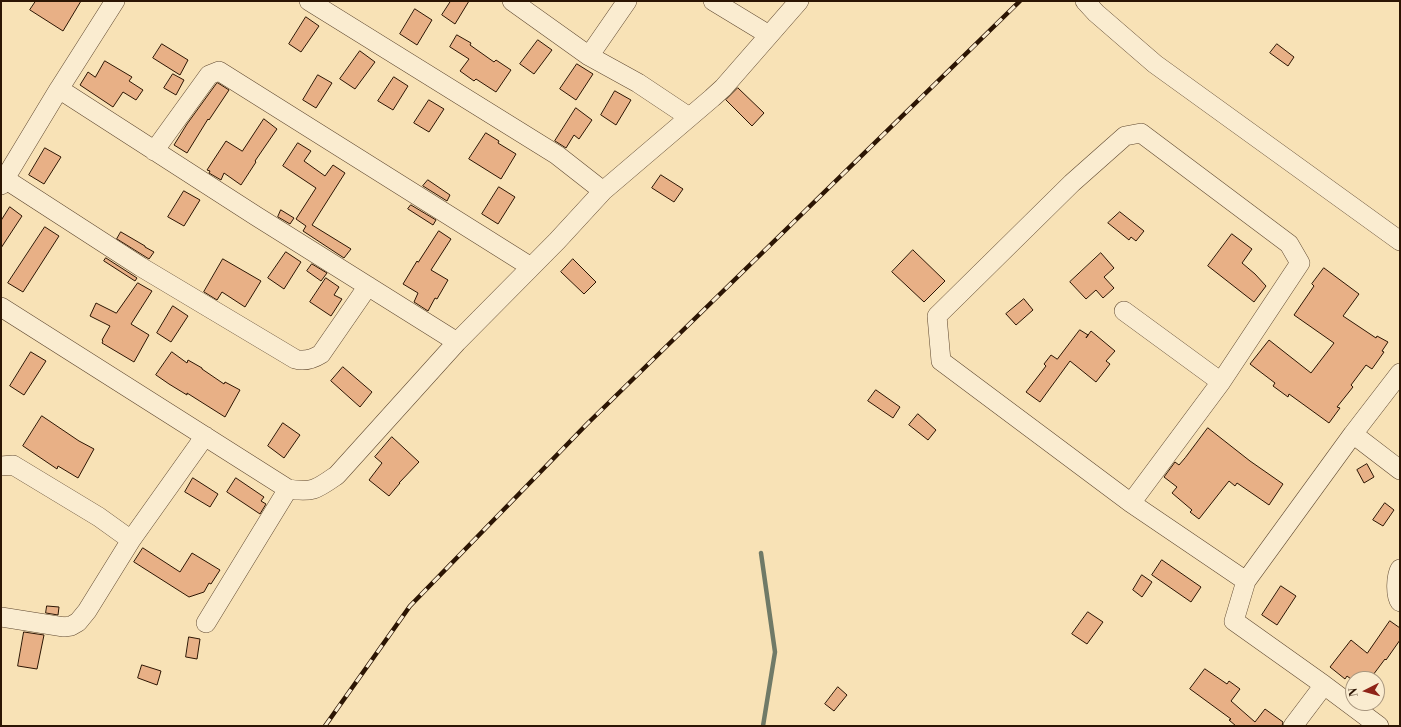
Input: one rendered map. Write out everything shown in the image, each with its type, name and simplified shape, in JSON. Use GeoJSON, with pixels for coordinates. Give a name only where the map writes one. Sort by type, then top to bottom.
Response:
{"type":"FeatureCollection","features":[{"type":"Feature","properties":{"kind":"street"},"geometry":{"type":"LineString","coordinates":[[115,1],[59,89],[3,182],[141,267],[295,359],[301,361],[315,358],[321,354],[368,286]]}},
{"type":"Feature","properties":{"kind":"street"},"geometry":{"type":"LineString","coordinates":[[309,1],[557,155],[603,191]]}},
{"type":"Feature","properties":{"kind":"street"},"geometry":{"type":"LineString","coordinates":[[512,1],[589,56],[638,83],[689,117]]}},
{"type":"Feature","properties":{"kind":"street"},"geometry":{"type":"LineString","coordinates":[[589,56],[627,1]]}},
{"type":"Feature","properties":{"kind":"street"},"geometry":{"type":"LineString","coordinates":[[713,1],[769,35]]}},
{"type":"Feature","properties":{"kind":"street"},"geometry":{"type":"LineString","coordinates":[[1,307],[288,489],[303,491],[318,488],[337,475],[457,342],[603,191],[723,88],[799,1]]}},
{"type":"Feature","properties":{"kind":"street"},"geometry":{"type":"LineString","coordinates":[[1085,1],[1096,13],[1155,64],[1400,241]]}},
{"type":"Feature","properties":{"kind":"street"},"geometry":{"type":"LineString","coordinates":[[154,150],[209,74],[219,71],[531,267]]}},
{"type":"Feature","properties":{"kind":"street"},"geometry":{"type":"LineString","coordinates":[[59,89],[457,342]]}},
{"type":"Feature","properties":{"kind":"street"},"geometry":{"type":"LineString","coordinates":[[1131,503],[1221,382],[1300,263],[1289,244],[1141,133],[1125,136],[1072,183],[937,316],[942,361],[1131,503],[1246,581]]}},
{"type":"Feature","properties":{"kind":"street"},"geometry":{"type":"LineString","coordinates":[[1124,310],[1221,382]]}},
{"type":"Feature","properties":{"kind":"street"},"geometry":{"type":"LineString","coordinates":[[1379,726],[1234,621],[1246,581],[1353,434],[1400,373]]}},
{"type":"Feature","properties":{"kind":"street"},"geometry":{"type":"LineString","coordinates":[[1353,434],[1400,470]]}},
{"type":"Feature","properties":{"kind":"street"},"geometry":{"type":"LineString","coordinates":[[1,617],[64,627],[71,626],[78,622],[87,611],[131,540],[205,436]]}},
{"type":"Feature","properties":{"kind":"street"},"geometry":{"type":"LineString","coordinates":[[1,466],[13,465],[99,517],[131,540]]}},
{"type":"Feature","properties":{"kind":"street"},"geometry":{"type":"LineString","coordinates":[[206,623],[288,489]]}},
{"type":"Feature","properties":{"kind":"street"},"geometry":{"type":"LineString","coordinates":[[1400,569],[1397,574],[1398,598],[1400,602]]}},
{"type":"Feature","properties":{"kind":"street"},"geometry":{"type":"LineString","coordinates":[[1293,726],[1324,685]]}},
{"type":"Feature","properties":{"kind":"building"},"geometry":{"type":"Polygon","coordinates":[[[36,1],[81,1],[63,31],[30,10],[36,1]]]}},
{"type":"Feature","properties":{"kind":"building"},"geometry":{"type":"Polygon","coordinates":[[[451,1],[469,1],[455,24],[442,15],[451,1]]]}},
{"type":"Feature","properties":{"kind":"building"},"geometry":{"type":"Polygon","coordinates":[[[415,9],[432,20],[417,45],[400,34],[415,9]]]}},
{"type":"Feature","properties":{"kind":"building"},"geometry":{"type":"Polygon","coordinates":[[[306,17],[319,26],[301,52],[289,44],[306,17]]]}},
{"type":"Feature","properties":{"kind":"building"},"geometry":{"type":"Polygon","coordinates":[[[457,35],[471,43],[470,45],[494,62],[496,60],[511,70],[496,92],[476,79],[474,81],[460,71],[469,59],[450,47],[457,35]]]}},
{"type":"Feature","properties":{"kind":"building"},"geometry":{"type":"Polygon","coordinates":[[[538,40],[552,50],[534,74],[520,64],[538,40]]]}},
{"type":"Feature","properties":{"kind":"building"},"geometry":{"type":"Polygon","coordinates":[[[162,44],[188,60],[180,75],[153,58],[162,44]]]}},
{"type":"Feature","properties":{"kind":"building"},"geometry":{"type":"Polygon","coordinates":[[[1277,44],[1294,57],[1288,66],[1270,53],[1277,44]]]}},
{"type":"Feature","properties":{"kind":"building"},"geometry":{"type":"Polygon","coordinates":[[[360,51],[375,62],[355,89],[340,79],[360,51]]]}},
{"type":"Feature","properties":{"kind":"building"},"geometry":{"type":"Polygon","coordinates":[[[105,61],[132,77],[129,81],[143,90],[136,100],[123,92],[113,107],[80,85],[88,72],[95,77],[105,61]]]}},
{"type":"Feature","properties":{"kind":"building"},"geometry":{"type":"Polygon","coordinates":[[[577,64],[593,74],[576,100],[560,89],[577,64]]]}},
{"type":"Feature","properties":{"kind":"building"},"geometry":{"type":"Polygon","coordinates":[[[173,74],[184,80],[176,95],[164,88],[173,74]]]}},
{"type":"Feature","properties":{"kind":"building"},"geometry":{"type":"Polygon","coordinates":[[[318,75],[332,83],[316,108],[303,100],[318,75]]]}},
{"type":"Feature","properties":{"kind":"building"},"geometry":{"type":"Polygon","coordinates":[[[394,77],[408,86],[393,110],[378,101],[394,77]]]}},
{"type":"Feature","properties":{"kind":"building"},"geometry":{"type":"Polygon","coordinates":[[[218,83],[229,90],[209,120],[208,119],[187,153],[174,145],[187,124],[218,83]]]}},
{"type":"Feature","properties":{"kind":"building"},"geometry":{"type":"Polygon","coordinates":[[[738,88],[764,113],[752,126],[726,100],[738,88]]]}},
{"type":"Feature","properties":{"kind":"building"},"geometry":{"type":"Polygon","coordinates":[[[615,91],[631,100],[616,125],[601,115],[615,91]]]}},
{"type":"Feature","properties":{"kind":"building"},"geometry":{"type":"Polygon","coordinates":[[[429,100],[444,109],[429,132],[414,123],[429,100]]]}},
{"type":"Feature","properties":{"kind":"building"},"geometry":{"type":"Polygon","coordinates":[[[576,108],[592,120],[579,139],[574,135],[566,148],[555,141],[576,108]]]}},
{"type":"Feature","properties":{"kind":"building"},"geometry":{"type":"Polygon","coordinates":[[[264,119],[277,129],[255,161],[256,162],[241,185],[224,173],[221,180],[209,173],[210,171],[207,170],[226,141],[242,151],[264,119]]]}},
{"type":"Feature","properties":{"kind":"building"},"geometry":{"type":"Polygon","coordinates":[[[486,133],[499,141],[498,143],[516,154],[501,179],[469,159],[486,133]]]}},
{"type":"Feature","properties":{"kind":"building"},"geometry":{"type":"Polygon","coordinates":[[[298,143],[311,151],[304,161],[325,176],[333,165],[345,173],[312,225],[351,249],[344,258],[303,231],[306,226],[296,219],[316,188],[283,166],[298,143]]]}},
{"type":"Feature","properties":{"kind":"building"},"geometry":{"type":"Polygon","coordinates":[[[45,148],[61,157],[44,184],[29,175],[45,148]]]}},
{"type":"Feature","properties":{"kind":"building"},"geometry":{"type":"Polygon","coordinates":[[[661,175],[683,189],[674,202],[652,188],[661,175]]]}},
{"type":"Feature","properties":{"kind":"building"},"geometry":{"type":"Polygon","coordinates":[[[428,180],[450,195],[447,201],[423,186],[428,180]]]}},
{"type":"Feature","properties":{"kind":"building"},"geometry":{"type":"Polygon","coordinates":[[[499,187],[515,197],[498,224],[482,214],[499,187]]]}},
{"type":"Feature","properties":{"kind":"building"},"geometry":{"type":"Polygon","coordinates":[[[184,191],[200,200],[184,226],[168,217],[184,191]]]}},
{"type":"Feature","properties":{"kind":"building"},"geometry":{"type":"Polygon","coordinates":[[[411,205],[436,220],[433,225],[408,209],[411,205]]]}},
{"type":"Feature","properties":{"kind":"building"},"geometry":{"type":"Polygon","coordinates":[[[10,207],[22,216],[1,248],[1,221],[10,207]]]}},
{"type":"Feature","properties":{"kind":"building"},"geometry":{"type":"Polygon","coordinates":[[[281,210],[294,218],[290,224],[278,217],[281,210]]]}},
{"type":"Feature","properties":{"kind":"building"},"geometry":{"type":"Polygon","coordinates":[[[1120,212],[1144,231],[1136,241],[1131,237],[1129,240],[1108,223],[1120,212]]]}},
{"type":"Feature","properties":{"kind":"building"},"geometry":{"type":"Polygon","coordinates":[[[45,227],[59,236],[23,292],[8,283],[45,227]]]}},
{"type":"Feature","properties":{"kind":"building"},"geometry":{"type":"Polygon","coordinates":[[[439,231],[451,239],[431,270],[448,280],[428,311],[414,302],[418,293],[403,284],[417,261],[418,262],[439,231]]]}},
{"type":"Feature","properties":{"kind":"building"},"geometry":{"type":"Polygon","coordinates":[[[121,232],[154,252],[149,259],[117,239],[121,232]]]}},
{"type":"Feature","properties":{"kind":"building"},"geometry":{"type":"Polygon","coordinates":[[[1232,234],[1252,249],[1242,263],[1266,286],[1254,302],[1208,266],[1232,234]]]}},
{"type":"Feature","properties":{"kind":"building"},"geometry":{"type":"Polygon","coordinates":[[[913,250],[945,281],[924,302],[892,272],[913,250]]]}},
{"type":"Feature","properties":{"kind":"building"},"geometry":{"type":"Polygon","coordinates":[[[286,252],[301,262],[284,289],[268,278],[286,252]]]}},
{"type":"Feature","properties":{"kind":"building"},"geometry":{"type":"Polygon","coordinates":[[[1101,253],[1114,268],[1104,277],[1114,288],[1103,298],[1096,290],[1086,299],[1070,282],[1101,253]]]}},
{"type":"Feature","properties":{"kind":"building"},"geometry":{"type":"Polygon","coordinates":[[[106,258],[137,278],[135,281],[104,261],[106,258]]]}},
{"type":"Feature","properties":{"kind":"building"},"geometry":{"type":"Polygon","coordinates":[[[223,259],[261,281],[245,307],[222,292],[217,300],[204,292],[223,259]]]}},
{"type":"Feature","properties":{"kind":"building"},"geometry":{"type":"Polygon","coordinates":[[[573,259],[596,282],[584,294],[561,272],[573,259]]]}},
{"type":"Feature","properties":{"kind":"building"},"geometry":{"type":"Polygon","coordinates":[[[312,264],[327,273],[321,281],[307,271],[312,264]]]}},
{"type":"Feature","properties":{"kind":"building"},"geometry":{"type":"Polygon","coordinates":[[[1324,268],[1359,294],[1343,316],[1376,338],[1377,336],[1388,342],[1382,351],[1384,352],[1372,369],[1366,365],[1351,385],[1353,387],[1337,407],[1340,408],[1329,423],[1289,394],[1288,397],[1273,386],[1275,383],[1250,364],[1269,340],[1311,373],[1334,343],[1294,315],[1314,286],[1312,284],[1324,268]]]}},
{"type":"Feature","properties":{"kind":"building"},"geometry":{"type":"Polygon","coordinates":[[[326,278],[339,287],[334,295],[342,299],[331,316],[310,302],[326,278]]]}},
{"type":"Feature","properties":{"kind":"building"},"geometry":{"type":"Polygon","coordinates":[[[138,283],[152,291],[131,324],[149,335],[134,362],[102,343],[102,340],[110,326],[90,316],[96,303],[116,313],[138,283]]]}},
{"type":"Feature","properties":{"kind":"building"},"geometry":{"type":"Polygon","coordinates":[[[1024,299],[1033,310],[1016,325],[1006,314],[1024,299]]]}},
{"type":"Feature","properties":{"kind":"building"},"geometry":{"type":"Polygon","coordinates":[[[173,306],[188,316],[171,342],[157,333],[173,306]]]}},
{"type":"Feature","properties":{"kind":"building"},"geometry":{"type":"Polygon","coordinates":[[[1080,330],[1088,335],[1086,338],[1091,331],[1115,351],[1106,361],[1110,364],[1096,382],[1070,361],[1040,402],[1026,392],[1046,366],[1044,364],[1051,355],[1057,359],[1080,330]]]}},
{"type":"Feature","properties":{"kind":"building"},"geometry":{"type":"Polygon","coordinates":[[[31,352],[46,361],[24,395],[10,386],[31,352]]]}},
{"type":"Feature","properties":{"kind":"building"},"geometry":{"type":"Polygon","coordinates":[[[172,352],[187,363],[188,360],[202,368],[224,384],[225,382],[240,390],[225,417],[156,375],[172,352]]]}},
{"type":"Feature","properties":{"kind":"building"},"geometry":{"type":"Polygon","coordinates":[[[343,367],[372,392],[360,407],[331,381],[343,367]]]}},
{"type":"Feature","properties":{"kind":"building"},"geometry":{"type":"Polygon","coordinates":[[[876,390],[900,407],[893,418],[868,401],[876,390]]]}},
{"type":"Feature","properties":{"kind":"building"},"geometry":{"type":"Polygon","coordinates":[[[918,414],[936,430],[928,440],[909,425],[918,414]]]}},
{"type":"Feature","properties":{"kind":"building"},"geometry":{"type":"Polygon","coordinates":[[[42,416],[79,441],[94,449],[78,478],[58,466],[57,469],[23,446],[42,416]]]}},
{"type":"Feature","properties":{"kind":"building"},"geometry":{"type":"Polygon","coordinates":[[[283,423],[300,435],[284,458],[268,446],[283,423]]]}},
{"type":"Feature","properties":{"kind":"building"},"geometry":{"type":"Polygon","coordinates":[[[1208,428],[1250,461],[1283,484],[1269,505],[1237,483],[1235,486],[1229,481],[1199,519],[1190,512],[1192,510],[1172,493],[1177,487],[1164,477],[1175,462],[1179,465],[1208,428]]]}},
{"type":"Feature","properties":{"kind":"building"},"geometry":{"type":"Polygon","coordinates":[[[392,437],[419,462],[389,496],[369,480],[382,463],[375,457],[392,437]]]}},
{"type":"Feature","properties":{"kind":"building"},"geometry":{"type":"Polygon","coordinates":[[[1367,464],[1374,477],[1364,483],[1357,470],[1367,464]]]}},
{"type":"Feature","properties":{"kind":"building"},"geometry":{"type":"Polygon","coordinates":[[[193,478],[218,494],[210,507],[185,492],[193,478]]]}},
{"type":"Feature","properties":{"kind":"building"},"geometry":{"type":"Polygon","coordinates":[[[236,478],[264,497],[261,501],[266,504],[260,514],[227,492],[236,478]]]}},
{"type":"Feature","properties":{"kind":"building"},"geometry":{"type":"Polygon","coordinates":[[[1385,503],[1394,510],[1383,526],[1373,520],[1385,503]]]}},
{"type":"Feature","properties":{"kind":"building"},"geometry":{"type":"Polygon","coordinates":[[[143,548],[180,572],[192,553],[220,570],[211,584],[209,583],[204,592],[189,597],[134,562],[143,548]]]}},
{"type":"Feature","properties":{"kind":"building"},"geometry":{"type":"Polygon","coordinates":[[[1162,560],[1201,587],[1191,602],[1152,575],[1162,560]]]}},
{"type":"Feature","properties":{"kind":"building"},"geometry":{"type":"Polygon","coordinates":[[[1142,575],[1152,582],[1142,597],[1133,590],[1142,575]]]}},
{"type":"Feature","properties":{"kind":"building"},"geometry":{"type":"Polygon","coordinates":[[[1281,586],[1296,596],[1277,625],[1262,615],[1281,586]]]}},
{"type":"Feature","properties":{"kind":"building"},"geometry":{"type":"Polygon","coordinates":[[[47,606],[59,607],[58,615],[46,613],[47,606]]]}},
{"type":"Feature","properties":{"kind":"building"},"geometry":{"type":"Polygon","coordinates":[[[1088,612],[1103,622],[1087,644],[1072,634],[1088,612]]]}},
{"type":"Feature","properties":{"kind":"building"},"geometry":{"type":"Polygon","coordinates":[[[1390,621],[1400,628],[1400,640],[1376,671],[1345,671],[1345,679],[1330,667],[1351,640],[1367,653],[1390,621]]]}},
{"type":"Feature","properties":{"kind":"building"},"geometry":{"type":"Polygon","coordinates":[[[24,632],[44,635],[37,669],[18,666],[24,632]]]}},
{"type":"Feature","properties":{"kind":"building"},"geometry":{"type":"Polygon","coordinates":[[[189,637],[200,639],[197,659],[186,657],[189,637]]]}},
{"type":"Feature","properties":{"kind":"building"},"geometry":{"type":"Polygon","coordinates":[[[142,665],[161,671],[157,685],[138,678],[142,665]]]}},
{"type":"Feature","properties":{"kind":"building"},"geometry":{"type":"Polygon","coordinates":[[[1205,669],[1227,684],[1229,681],[1240,689],[1231,701],[1255,722],[1265,709],[1283,722],[1282,726],[1236,726],[1229,720],[1231,719],[1190,689],[1205,669]]]}},
{"type":"Feature","properties":{"kind":"building"},"geometry":{"type":"Polygon","coordinates":[[[838,687],[847,695],[834,711],[825,704],[838,687]]]}},
{"type":"Feature","properties":{"kind":"waterway"},"geometry":{"type":"LineString","coordinates":[[761,553],[775,652],[763,726]]}},
{"type":"Feature","properties":{"kind":"railway"},"geometry":{"type":"LineString","coordinates":[[325,726],[410,606],[587,424],[1020,1]]}}]}
